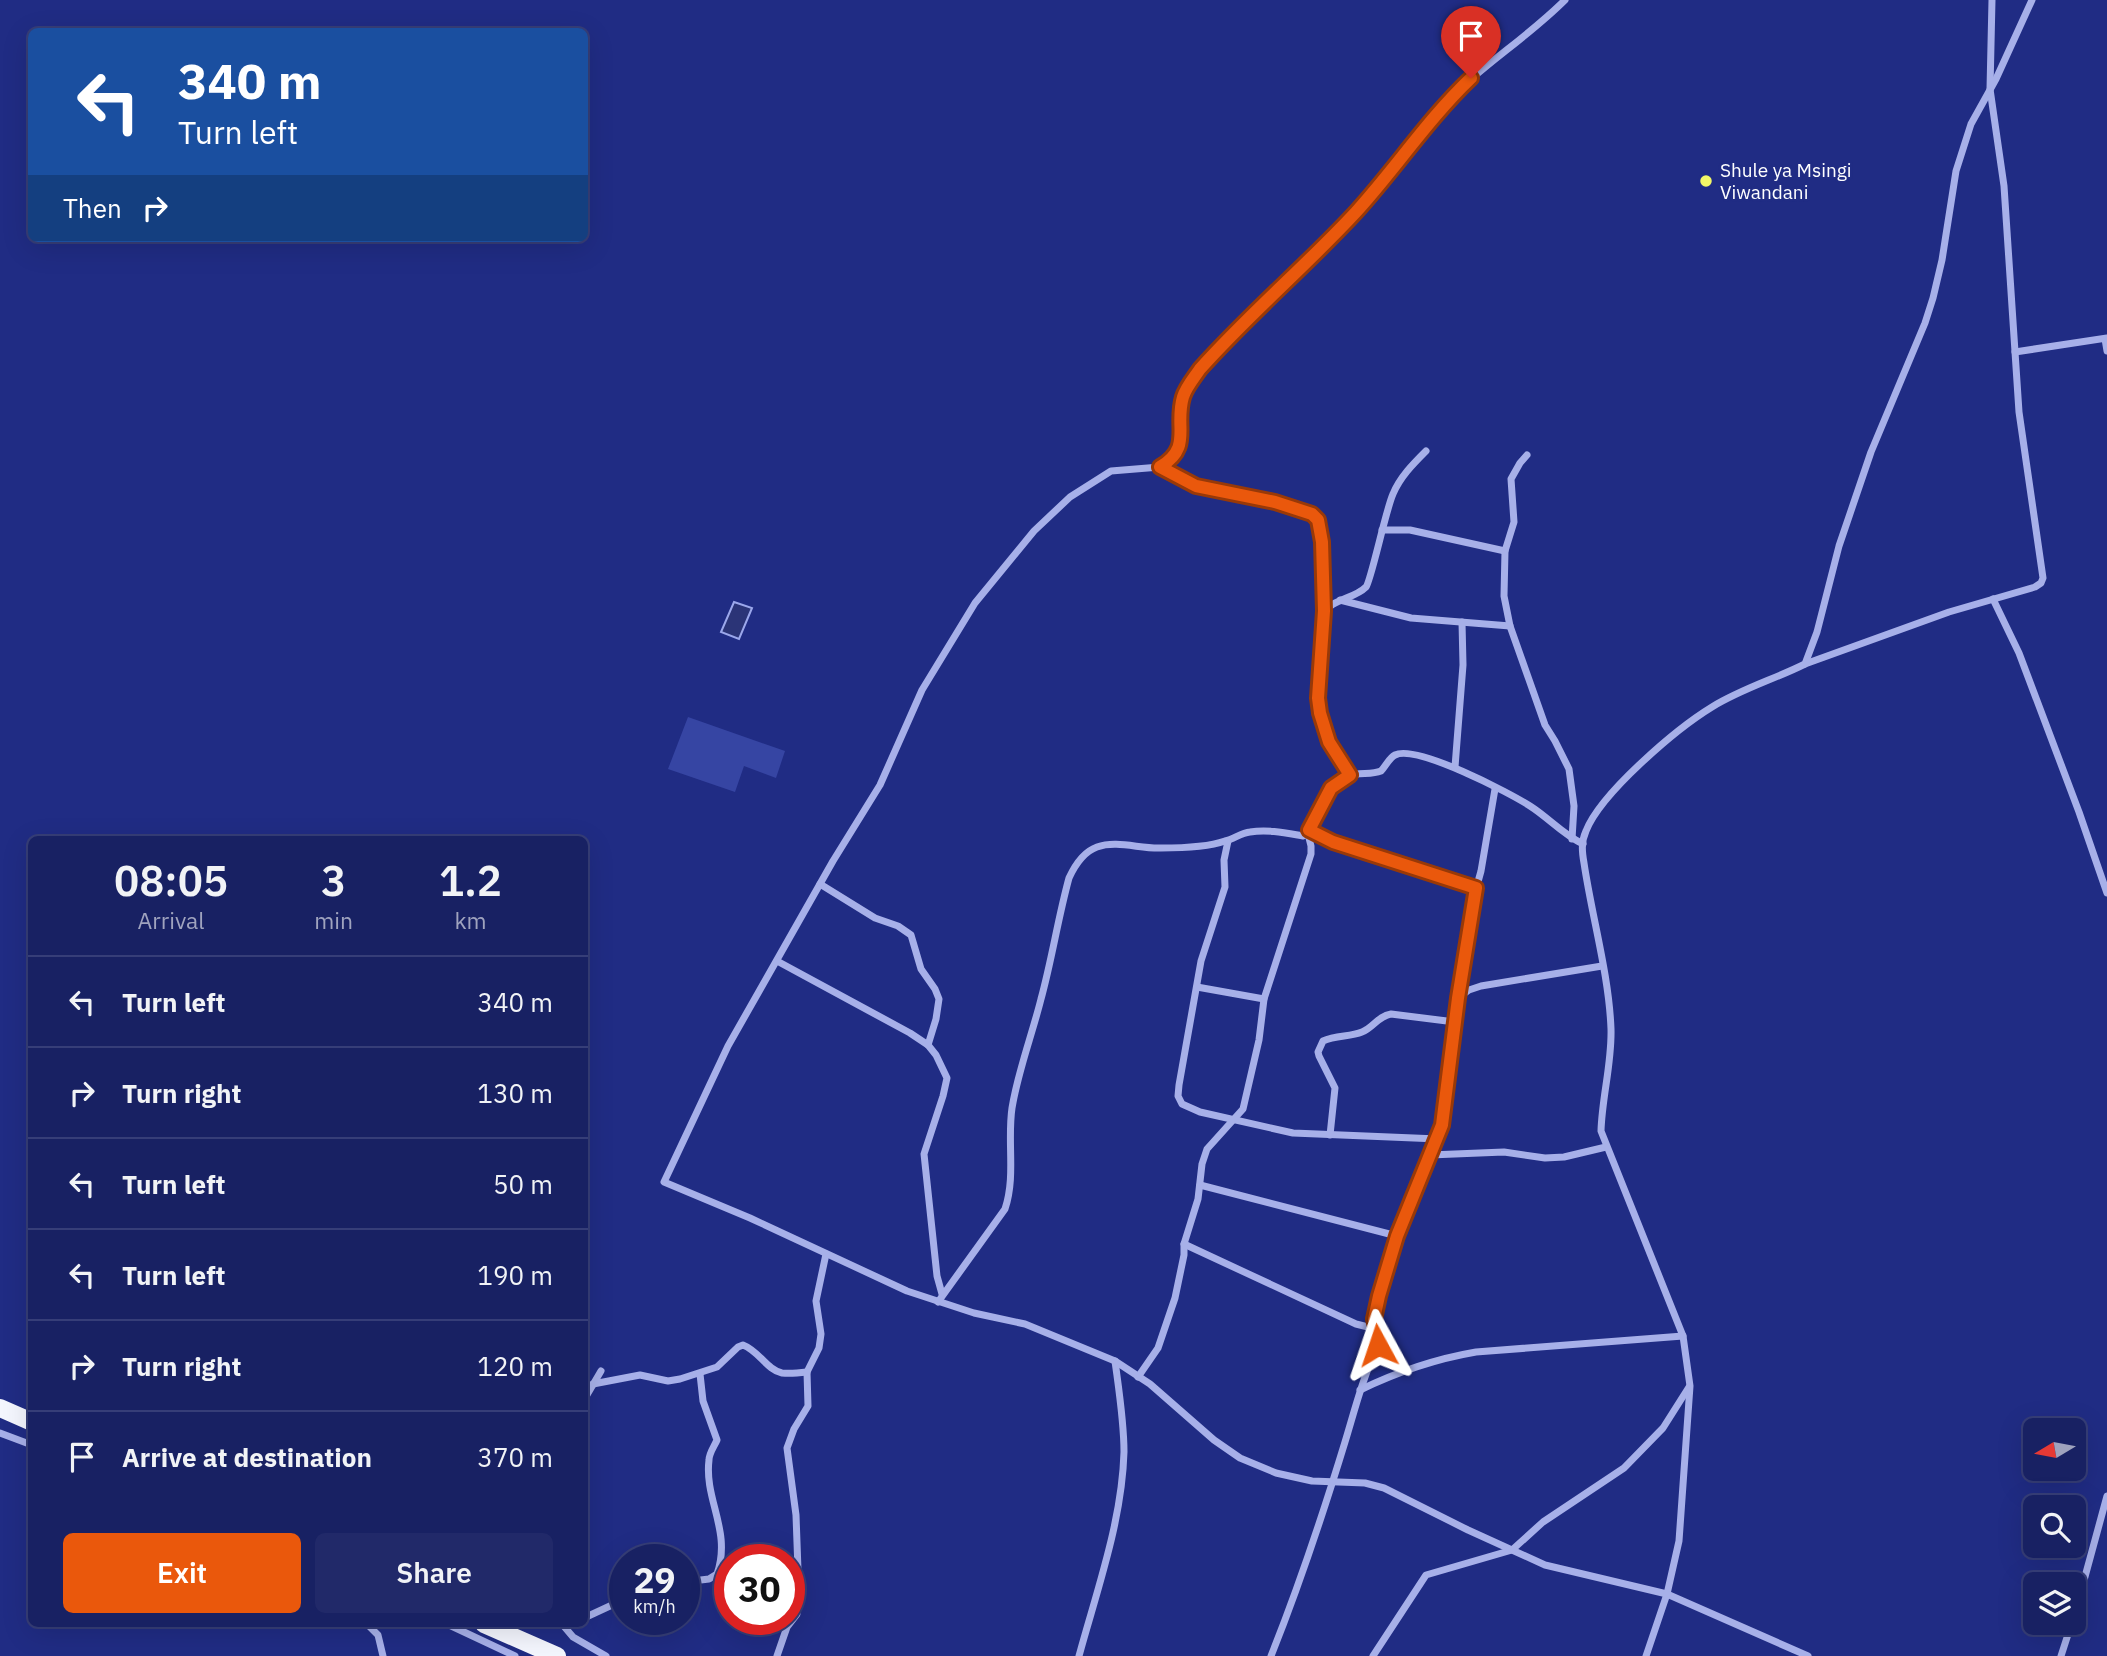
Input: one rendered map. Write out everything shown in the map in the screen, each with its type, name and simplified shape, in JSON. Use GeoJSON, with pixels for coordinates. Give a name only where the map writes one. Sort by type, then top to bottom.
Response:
{"type":"FeatureCollection","features":[{"type":"Feature","properties":{"kind":"highway"},"geometry":{"type":"LineString","coordinates":[[0,1408],[28,1420]]}},
{"type":"Feature","properties":{"kind":"highway"},"geometry":{"type":"LineString","coordinates":[[491,1627],[557,1656]]}},
{"type":"Feature","properties":{"kind":"street"},"geometry":{"type":"LineString","coordinates":[[1160,467],[1173,458],[1178,450],[1183,397],[1200,369],[1355,213],[1442,106],[1471,78],[1513,47],[1565,0]]}},
{"type":"Feature","properties":{"kind":"street"},"geometry":{"type":"LineString","coordinates":[[1646,1656],[1667,1594],[1679,1541],[1690,1386],[1683,1336],[1601,1131],[1610,1060],[1611,1024],[1587,885],[1583,844],[1586,829],[1602,804],[1626,777],[1711,707],[1805,664],[1948,612],[2041,583],[2043,578],[2019,412],[2004,186],[1990,89],[1992,0]]}},
{"type":"Feature","properties":{"kind":"street"},"geometry":{"type":"LineString","coordinates":[[1805,664],[1817,632],[1839,546],[1867,464],[1925,323],[1942,260],[1961,154],[1970,124],[1990,89],[2032,0]]}},
{"type":"Feature","properties":{"kind":"street"},"geometry":{"type":"LineString","coordinates":[[2015,352],[2106,338],[2107,351]]}},
{"type":"Feature","properties":{"kind":"street"},"geometry":{"type":"LineString","coordinates":[[1324,611],[1357,593],[1370,581],[1381,530],[1393,493],[1405,472],[1426,451]]}},
{"type":"Feature","properties":{"kind":"street"},"geometry":{"type":"LineString","coordinates":[[1527,455],[1511,479],[1514,522],[1505,551],[1504,596],[1510,626],[1545,725],[1569,769],[1574,806],[1572,839]]}},
{"type":"Feature","properties":{"kind":"street"},"geometry":{"type":"LineString","coordinates":[[1350,775],[1329,742],[1318,698],[1324,611],[1321,529],[1318,520],[1312,514],[1250,496],[1196,486],[1160,467],[1119,469],[1089,484],[1070,497],[1034,531],[1004,566],[975,603],[935,667],[880,785],[727,1046],[664,1182],[750,1218],[907,1291],[938,1302],[1025,1324],[1115,1361],[1150,1384],[1214,1440],[1240,1458],[1276,1473],[1312,1481],[1365,1483],[1384,1488],[1545,1564],[1572,1573],[1667,1594],[1808,1656]]}},
{"type":"Feature","properties":{"kind":"street"},"geometry":{"type":"LineString","coordinates":[[1381,530],[1410,530],[1505,551]]}},
{"type":"Feature","properties":{"kind":"street"},"geometry":{"type":"LineString","coordinates":[[1993,599],[2019,653],[2107,893]]}},
{"type":"Feature","properties":{"kind":"street"},"geometry":{"type":"LineString","coordinates":[[1340,600],[1411,618],[1510,626]]}},
{"type":"Feature","properties":{"kind":"street"},"geometry":{"type":"LineString","coordinates":[[1455,767],[1463,665],[1462,622]]}},
{"type":"Feature","properties":{"kind":"street"},"geometry":{"type":"LineString","coordinates":[[938,1302],[1002,1217],[1009,1198],[1012,1167],[1010,1128],[1016,1086],[1042,995],[1061,906],[1075,866],[1087,852],[1112,844],[1160,848],[1228,841],[1247,832],[1267,830],[1303,836],[1308,832],[1331,788],[1350,775],[1381,771],[1393,756],[1405,753],[1455,767],[1531,807],[1572,839],[1583,844]]}},
{"type":"Feature","properties":{"kind":"street"},"geometry":{"type":"LineString","coordinates":[[1271,1656],[1292,1603],[1360,1390],[1378,1345],[1374,1312],[1397,1236],[1438,1139],[1448,1087],[1458,998],[1495,789]]}},
{"type":"Feature","properties":{"kind":"street"},"geometry":{"type":"LineString","coordinates":[[1308,832],[1476,888]]}},
{"type":"Feature","properties":{"kind":"street"},"geometry":{"type":"LineString","coordinates":[[1139,1377],[1158,1348],[1175,1298],[1184,1244],[1198,1199],[1202,1164],[1207,1149],[1243,1109],[1259,1040],[1264,999],[1311,854],[1308,832]]}},
{"type":"Feature","properties":{"kind":"street"},"geometry":{"type":"LineString","coordinates":[[1228,841],[1224,860],[1225,887],[1201,961],[1178,1096],[1182,1104],[1189,1109],[1293,1133],[1438,1139]]}},
{"type":"Feature","properties":{"kind":"street"},"geometry":{"type":"LineString","coordinates":[[820,884],[875,918],[898,926],[911,935],[921,969],[939,999],[928,1045]]}},
{"type":"Feature","properties":{"kind":"street"},"geometry":{"type":"LineString","coordinates":[[777,961],[858,1003],[928,1045],[940,1062],[947,1077],[924,1154],[937,1276],[942,1294]]}},
{"type":"Feature","properties":{"kind":"street"},"geometry":{"type":"LineString","coordinates":[[1458,998],[1480,986],[1602,965]]}},
{"type":"Feature","properties":{"kind":"street"},"geometry":{"type":"LineString","coordinates":[[1197,988],[1264,999]]}},
{"type":"Feature","properties":{"kind":"street"},"geometry":{"type":"LineString","coordinates":[[1330,1135],[1335,1088],[1319,1056],[1323,1041],[1340,1035],[1364,1032],[1383,1016],[1391,1014],[1455,1022]]}},
{"type":"Feature","properties":{"kind":"street"},"geometry":{"type":"LineString","coordinates":[[1430,1155],[1504,1152],[1545,1158],[1564,1157],[1606,1147]]}},
{"type":"Feature","properties":{"kind":"street"},"geometry":{"type":"LineString","coordinates":[[1200,1185],[1397,1236]]}},
{"type":"Feature","properties":{"kind":"street"},"geometry":{"type":"LineString","coordinates":[[1184,1244],[1356,1324],[1376,1329]]}},
{"type":"Feature","properties":{"kind":"street"},"geometry":{"type":"LineString","coordinates":[[777,1656],[787,1628],[797,1615],[796,1515],[787,1448],[793,1429],[800,1422],[807,1406],[807,1372],[819,1348],[821,1334],[816,1301],[826,1254]]}},
{"type":"Feature","properties":{"kind":"street"},"geometry":{"type":"LineString","coordinates":[[1360,1390],[1446,1357],[1476,1352],[1683,1336]]}},
{"type":"Feature","properties":{"kind":"street"},"geometry":{"type":"LineString","coordinates":[[593,1384],[640,1375],[668,1381],[700,1374],[717,1367],[743,1345],[755,1351],[773,1369],[782,1373],[807,1372]]}},
{"type":"Feature","properties":{"kind":"street"},"geometry":{"type":"LineString","coordinates":[[1079,1656],[1109,1547],[1120,1490],[1124,1437],[1115,1361]]}},
{"type":"Feature","properties":{"kind":"street"},"geometry":{"type":"LineString","coordinates":[[588,1393],[601,1371]]}},
{"type":"Feature","properties":{"kind":"street"},"geometry":{"type":"LineString","coordinates":[[700,1374],[703,1401],[717,1440],[709,1457],[708,1474],[722,1543],[717,1574],[700,1579]]}},
{"type":"Feature","properties":{"kind":"street"},"geometry":{"type":"LineString","coordinates":[[1373,1656],[1426,1575],[1512,1550],[1544,1522],[1624,1468],[1663,1428],[1690,1386]]}},
{"type":"Feature","properties":{"kind":"street"},"geometry":{"type":"LineString","coordinates":[[0,1433],[28,1444]]}},
{"type":"Feature","properties":{"kind":"street"},"geometry":{"type":"LineString","coordinates":[[2086,1573],[2107,1496]]}},
{"type":"Feature","properties":{"kind":"street"},"geometry":{"type":"LineString","coordinates":[[588,1616],[609,1606]]}},
{"type":"Feature","properties":{"kind":"street"},"geometry":{"type":"LineString","coordinates":[[370,1627],[379,1635],[383,1656]]}},
{"type":"Feature","properties":{"kind":"street"},"geometry":{"type":"LineString","coordinates":[[453,1627],[515,1656]]}},
{"type":"Feature","properties":{"kind":"street"},"geometry":{"type":"LineString","coordinates":[[564,1627],[606,1656]]}},
{"type":"Feature","properties":{"kind":"street"},"geometry":{"type":"LineString","coordinates":[[2061,1656],[2068,1635]]}},
{"type":"Feature","properties":{"kind":"shaded area"},"geometry":{"type":"Polygon","coordinates":[[[734,602],[752,608],[739,639],[721,632],[734,602]]]}},
{"type":"Feature","properties":{"kind":"shaded area"},"geometry":{"type":"Polygon","coordinates":[[[688,717],[785,751],[776,778],[744,766],[735,792],[668,769],[688,717]]]}},
{"type":"Feature","properties":{"kind":"place","name":"Shule ya Msingi Viwandani"},"geometry":{"type":"Point","coordinates":[1706,181]}},
{"type":"Feature","properties":{"kind":"route"},"geometry":{"type":"LineString","coordinates":[[1378,1345],[1374,1312],[1397,1236],[1442,1125],[1471,907],[1476,888],[1333,842],[1309,830],[1331,788],[1350,775],[1329,742],[1318,698],[1321,621],[1324,611],[1322,542],[1318,520],[1312,514],[1275,502],[1196,486],[1160,467],[1173,458],[1178,450],[1183,397],[1200,369],[1355,213],[1381,184],[1416,136],[1471,78]]}}]}
